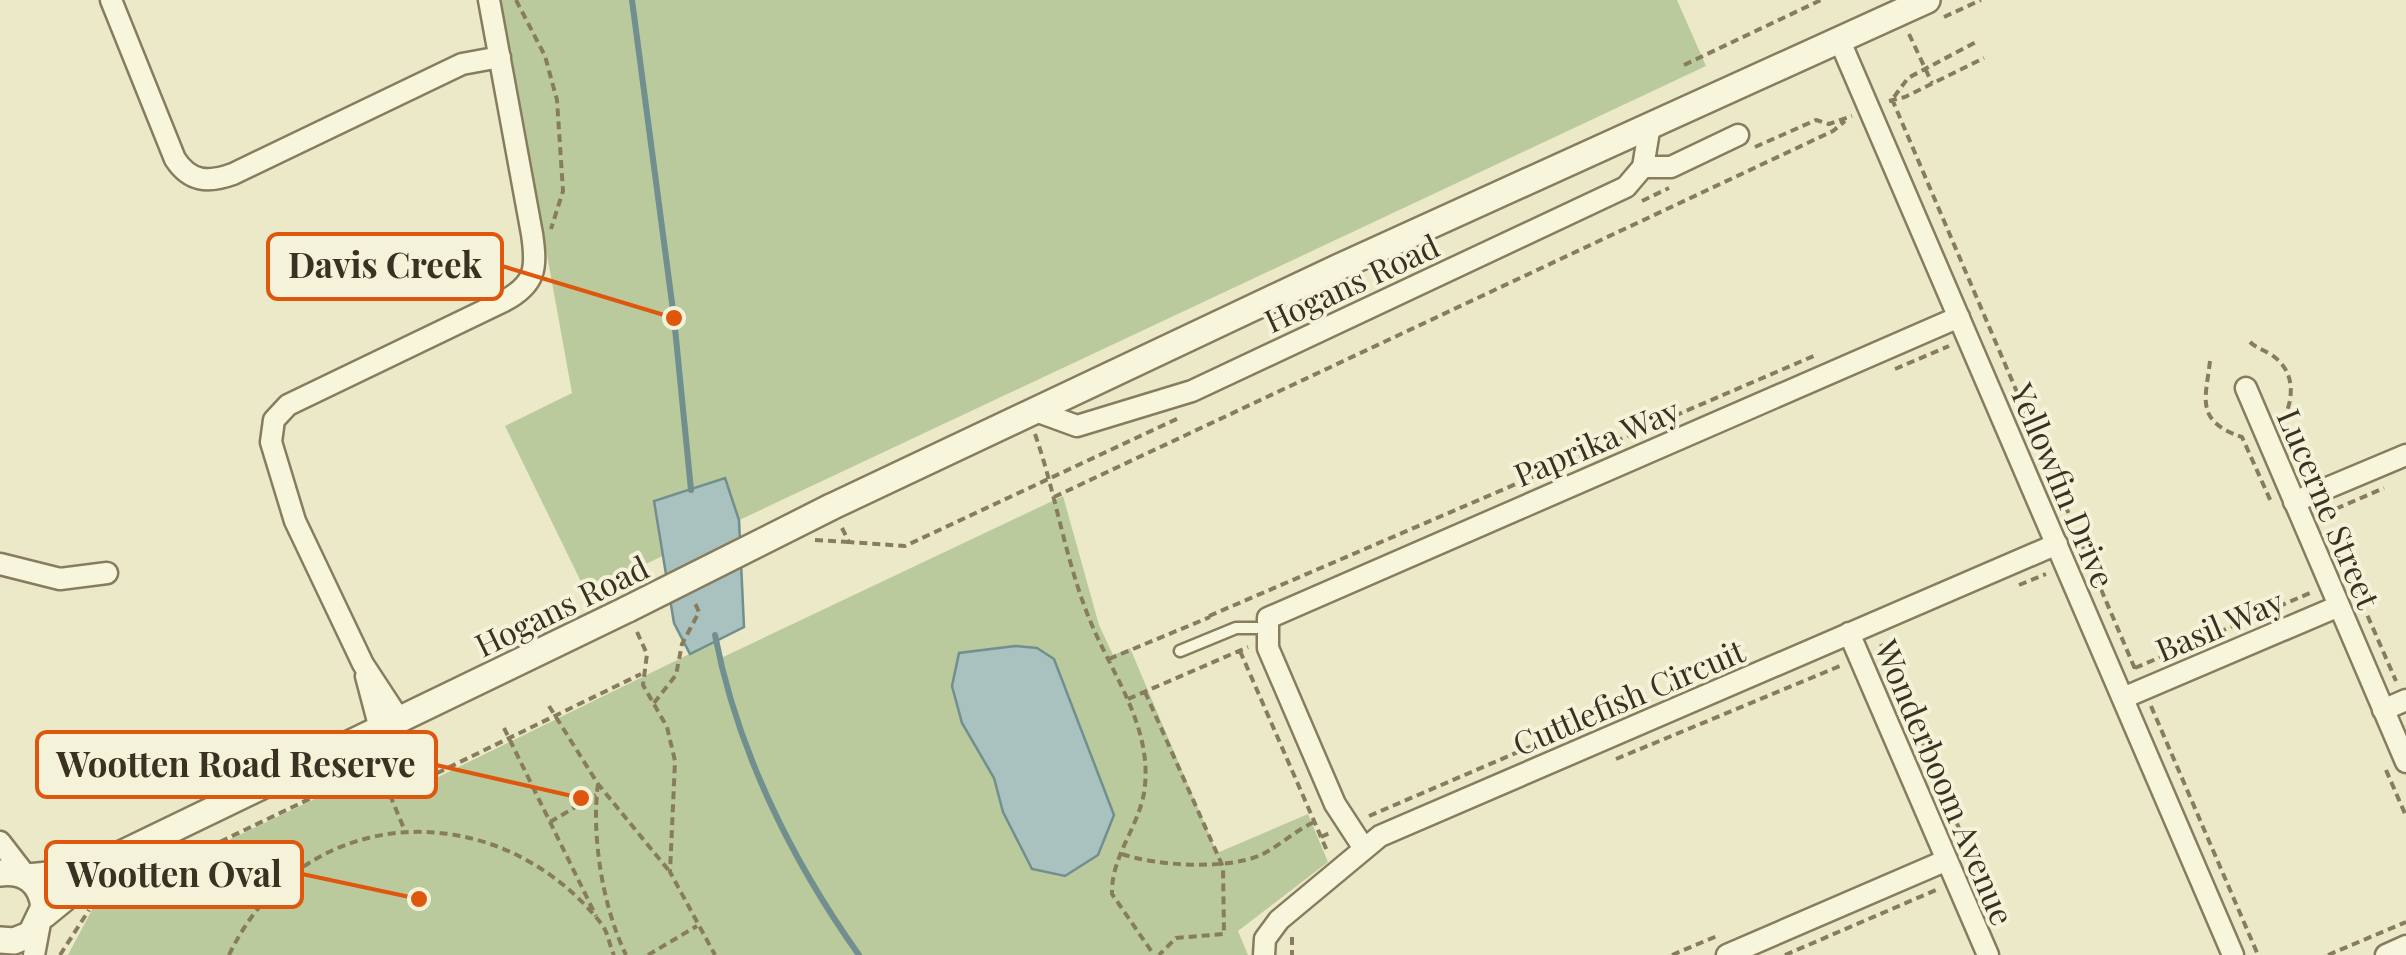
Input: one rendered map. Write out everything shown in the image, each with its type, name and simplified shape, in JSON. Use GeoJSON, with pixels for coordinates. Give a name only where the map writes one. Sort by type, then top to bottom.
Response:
{"type":"FeatureCollection","features":[{"type":"Feature","properties":{"kind":"street"},"geometry":{"type":"LineString","coordinates":[[110,0],[175,159],[185,172],[201,180],[233,174],[462,64],[500,57]]}},
{"type":"Feature","properties":{"kind":"street"},"geometry":{"type":"LineString","coordinates":[[381,728],[363,664],[294,521],[272,450],[271,430],[288,405],[529,285],[536,260],[489,0]]}},
{"type":"Feature","properties":{"kind":"street","name":"Hogans Road"},"geometry":{"type":"LineString","coordinates":[[0,874],[58,874],[114,857],[381,728],[631,617],[832,507],[1034,422],[1839,39],[1932,10]]}},
{"type":"Feature","properties":{"kind":"street","name":"Yellowfin Drive"},"geometry":{"type":"LineString","coordinates":[[1839,39],[1950,321],[2057,544],[2233,955]]}},
{"type":"Feature","properties":{"kind":"street"},"geometry":{"type":"LineString","coordinates":[[1650,126],[1644,167],[1671,167],[1738,135]]}},
{"type":"Feature","properties":{"kind":"street","name":"Hogans Road"},"geometry":{"type":"LineString","coordinates":[[1034,422],[1077,426],[1192,391],[1618,191],[1633,182],[1644,167]]}},
{"type":"Feature","properties":{"kind":"street","name":"Paprika Way"},"geometry":{"type":"LineString","coordinates":[[1265,634],[1268,618],[1288,606],[1950,321]]}},
{"type":"Feature","properties":{"kind":"street","name":"Lucerne Street"},"geometry":{"type":"LineString","coordinates":[[2246,388],[2294,502],[2329,610],[2384,710],[2406,762]]}},
{"type":"Feature","properties":{"kind":"street"},"geometry":{"type":"LineString","coordinates":[[2294,502],[2406,455]]}},
{"type":"Feature","properties":{"kind":"street","name":"Cuttlefish Circuit"},"geometry":{"type":"LineString","coordinates":[[1264,955],[1269,931],[1364,847],[2057,544]]}},
{"type":"Feature","properties":{"kind":"street"},"geometry":{"type":"LineString","coordinates":[[0,564],[60,579],[107,573]]}},
{"type":"Feature","properties":{"kind":"street","name":"Basil Way"},"geometry":{"type":"LineString","coordinates":[[2123,698],[2329,610]]}},
{"type":"Feature","properties":{"kind":"street","name":"Wonderboom Avenue"},"geometry":{"type":"LineString","coordinates":[[1849,633],[1988,955]]}},
{"type":"Feature","properties":{"kind":"street"},"geometry":{"type":"LineString","coordinates":[[1265,634],[1346,826],[1364,847]]}},
{"type":"Feature","properties":{"kind":"street"},"geometry":{"type":"LineString","coordinates":[[2384,710],[2405,701]]}},
{"type":"Feature","properties":{"kind":"street"},"geometry":{"type":"LineString","coordinates":[[0,842],[42,892],[42,919],[34,955]]}},
{"type":"Feature","properties":{"kind":"street","name":"Hogans Road"},"geometry":{"type":"LineString","coordinates":[[0,941],[21,940],[114,857]]}},
{"type":"Feature","properties":{"kind":"street"},"geometry":{"type":"LineString","coordinates":[[1728,955],[1947,860]]}},
{"type":"Feature","properties":{"kind":"street"},"geometry":{"type":"LineString","coordinates":[[0,941],[10,955]]}},
{"type":"Feature","properties":{"kind":"street"},"geometry":{"type":"LineString","coordinates":[[2386,955],[2406,946]]}},
{"type":"Feature","properties":{"kind":"lane"},"geometry":{"type":"LineString","coordinates":[[1180,651],[1222,633],[1265,634]]}},
{"type":"Feature","properties":{"kind":"path"},"geometry":{"type":"LineString","coordinates":[[516,0],[545,56],[556,100],[562,191],[552,228],[544,231]]}},
{"type":"Feature","properties":{"kind":"path"},"geometry":{"type":"LineString","coordinates":[[1684,65],[1821,0]]}},
{"type":"Feature","properties":{"kind":"path"},"geometry":{"type":"LineString","coordinates":[[1932,10],[1980,0]]}},
{"type":"Feature","properties":{"kind":"path"},"geometry":{"type":"LineString","coordinates":[[1922,28],[1907,35],[1933,84]]}},
{"type":"Feature","properties":{"kind":"path"},"geometry":{"type":"LineString","coordinates":[[1892,99],[1908,78],[1976,42]]}},
{"type":"Feature","properties":{"kind":"path"},"geometry":{"type":"LineString","coordinates":[[1892,99],[1984,58]]}},
{"type":"Feature","properties":{"kind":"path"},"geometry":{"type":"LineString","coordinates":[[1892,99],[2258,955]]}},
{"type":"Feature","properties":{"kind":"path"},"geometry":{"type":"LineString","coordinates":[[1054,498],[1833,131],[1848,118],[1856,134]]}},
{"type":"Feature","properties":{"kind":"path"},"geometry":{"type":"LineString","coordinates":[[1948,346],[1950,321]]}},
{"type":"Feature","properties":{"kind":"path"},"geometry":{"type":"LineString","coordinates":[[2250,342],[2275,356],[2287,372],[2292,390],[2282,419],[2291,437]]}},
{"type":"Feature","properties":{"kind":"path"},"geometry":{"type":"LineString","coordinates":[[1109,659],[1823,352]]}},
{"type":"Feature","properties":{"kind":"path"},"geometry":{"type":"LineString","coordinates":[[2210,360],[2202,390],[2206,408],[2224,430],[2242,437],[2272,506]]}},
{"type":"Feature","properties":{"kind":"path"},"geometry":{"type":"LineString","coordinates":[[1034,422],[1089,618],[1128,699],[1141,746],[1145,785],[1120,853],[1112,894],[1156,955],[1176,938],[1224,934],[1223,867],[1145,692]]}},
{"type":"Feature","properties":{"kind":"path"},"geometry":{"type":"LineString","coordinates":[[848,542],[905,546],[1050,478]]}},
{"type":"Feature","properties":{"kind":"path"},"geometry":{"type":"LineString","coordinates":[[2315,494],[2324,514],[2390,486]]}},
{"type":"Feature","properties":{"kind":"path"},"geometry":{"type":"LineString","coordinates":[[2346,564],[2405,701]]}},
{"type":"Feature","properties":{"kind":"path"},"geometry":{"type":"LineString","coordinates":[[2012,588],[2046,573]]}},
{"type":"Feature","properties":{"kind":"path"},"geometry":{"type":"LineString","coordinates":[[2135,668],[2310,593],[2329,610]]}},
{"type":"Feature","properties":{"kind":"path"},"geometry":{"type":"LineString","coordinates":[[654,703],[676,675],[682,644],[699,612],[693,598]]}},
{"type":"Feature","properties":{"kind":"path"},"geometry":{"type":"LineString","coordinates":[[1209,616],[1222,633]]}},
{"type":"Feature","properties":{"kind":"path"},"geometry":{"type":"LineString","coordinates":[[631,617],[646,654],[641,674],[667,728],[675,762],[670,872]]}},
{"type":"Feature","properties":{"kind":"path"},"geometry":{"type":"LineString","coordinates":[[1128,699],[1240,651],[1265,634]]}},
{"type":"Feature","properties":{"kind":"path"},"geometry":{"type":"LineString","coordinates":[[1896,638],[1879,645],[1996,918]]}},
{"type":"Feature","properties":{"kind":"path"},"geometry":{"type":"LineString","coordinates":[[1240,651],[1321,837]]}},
{"type":"Feature","properties":{"kind":"path"},"geometry":{"type":"LineString","coordinates":[[1601,765],[1839,663],[1846,680]]}},
{"type":"Feature","properties":{"kind":"path"},"geometry":{"type":"LineString","coordinates":[[390,796],[641,674]]}},
{"type":"Feature","properties":{"kind":"path"},"geometry":{"type":"LineString","coordinates":[[2396,680],[2406,676]]}},
{"type":"Feature","properties":{"kind":"path"},"geometry":{"type":"LineString","coordinates":[[550,706],[598,784],[670,872],[714,955]]}},
{"type":"Feature","properties":{"kind":"path"},"geometry":{"type":"LineString","coordinates":[[381,728],[378,766],[406,831]]}},
{"type":"Feature","properties":{"kind":"path"},"geometry":{"type":"LineString","coordinates":[[504,728],[608,935]]}},
{"type":"Feature","properties":{"kind":"path"},"geometry":{"type":"LineString","coordinates":[[1346,826],[1559,734]]}},
{"type":"Feature","properties":{"kind":"path"},"geometry":{"type":"LineString","coordinates":[[2382,762],[2406,816]]}},
{"type":"Feature","properties":{"kind":"path"},"geometry":{"type":"LineString","coordinates":[[60,955],[93,902],[378,766]]}},
{"type":"Feature","properties":{"kind":"path"},"geometry":{"type":"LineString","coordinates":[[598,784],[596,795],[614,931],[626,955]]}},
{"type":"Feature","properties":{"kind":"path"},"geometry":{"type":"LineString","coordinates":[[550,822],[596,795]]}},
{"type":"Feature","properties":{"kind":"path"},"geometry":{"type":"LineString","coordinates":[[1120,853],[1184,864],[1219,864],[1256,857],[1314,822]]}},
{"type":"Feature","properties":{"kind":"path"},"geometry":{"type":"LineString","coordinates":[[229,955],[248,920],[290,876],[349,843],[406,831],[460,834],[518,853],[539,866],[598,920]]}},
{"type":"Feature","properties":{"kind":"path"},"geometry":{"type":"LineString","coordinates":[[1785,955],[1936,890]]}},
{"type":"Feature","properties":{"kind":"path"},"geometry":{"type":"LineString","coordinates":[[2328,955],[2406,922]]}},
{"type":"Feature","properties":{"kind":"path"},"geometry":{"type":"LineString","coordinates":[[648,955],[697,926]]}},
{"type":"Feature","properties":{"kind":"path"},"geometry":{"type":"LineString","coordinates":[[614,931],[606,940],[614,955]]}},
{"type":"Feature","properties":{"kind":"path"},"geometry":{"type":"LineString","coordinates":[[1292,955],[1294,932]]}},
{"type":"Feature","properties":{"kind":"green space"},"geometry":{"type":"Polygon","coordinates":[[[501,0],[1677,0],[1706,66],[586,592],[505,426],[572,393],[501,0]]]}},
{"type":"Feature","properties":{"kind":"green space"},"geometry":{"type":"Polygon","coordinates":[[[1063,496],[1099,625],[1113,655],[1130,648],[1217,853],[1308,814],[1328,862],[1238,931],[1248,955],[68,955],[95,904],[377,769],[391,800],[716,641],[721,658],[1063,496]]]}},
{"type":"Feature","properties":{"kind":"water"},"geometry":{"type":"Polygon","coordinates":[[[725,478],[739,520],[744,627],[690,654],[674,623],[654,501],[725,478]]]}},
{"type":"Feature","properties":{"kind":"water"},"geometry":{"type":"Polygon","coordinates":[[[1015,646],[1037,648],[1054,659],[1114,815],[1098,855],[1065,876],[1032,869],[1003,812],[994,778],[962,723],[952,686],[959,653],[1015,646]]]}},
{"type":"Feature","properties":{"kind":"waterway"},"geometry":{"type":"LineString","coordinates":[[632,0],[674,318],[691,490]]}},
{"type":"Feature","properties":{"kind":"waterway"},"geometry":{"type":"LineString","coordinates":[[715,635],[737,720],[770,803],[811,882],[859,955]]}},
{"type":"Feature","properties":{"kind":"place","name":"Davis Creek"},"geometry":{"type":"Point","coordinates":[674,318]}},
{"type":"Feature","properties":{"kind":"place","name":"Wootten Road Reserve"},"geometry":{"type":"Point","coordinates":[581,798]}},
{"type":"Feature","properties":{"kind":"place","name":"Wootten Oval"},"geometry":{"type":"Point","coordinates":[419,899]}}]}
